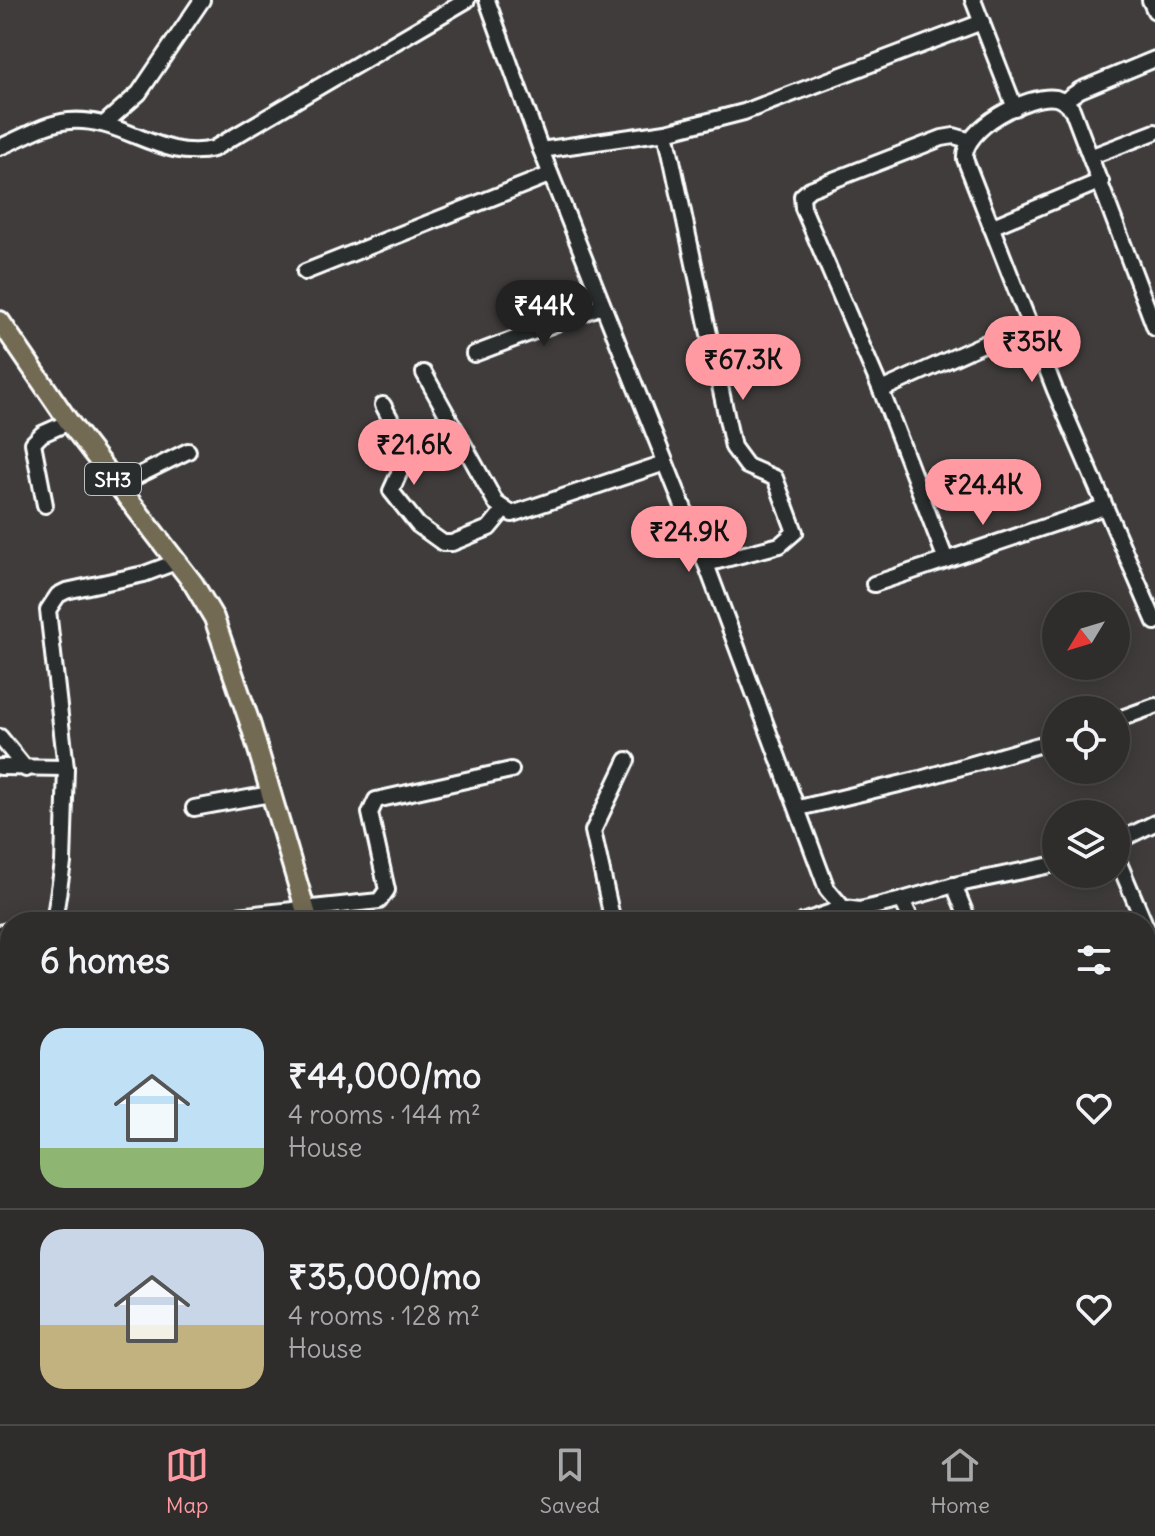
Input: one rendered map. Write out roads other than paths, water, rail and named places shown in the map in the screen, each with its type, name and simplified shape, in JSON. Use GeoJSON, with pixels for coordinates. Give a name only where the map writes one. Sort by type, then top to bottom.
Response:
{"type":"FeatureCollection","features":[{"type":"Feature","properties":{"kind":"main road","name":"SH3"},"geometry":{"type":"LineString","coordinates":[[3,331],[176,562],[202,599],[223,639],[306,912]]}},
{"type":"Feature","properties":{"kind":"street"},"geometry":{"type":"LineString","coordinates":[[104,124],[139,93],[202,0]]}},
{"type":"Feature","properties":{"kind":"street"},"geometry":{"type":"LineString","coordinates":[[0,147],[47,126],[68,121],[104,124],[163,148],[199,152],[213,149],[467,0]]}},
{"type":"Feature","properties":{"kind":"street"},"geometry":{"type":"LineString","coordinates":[[487,0],[549,175],[706,564],[827,889],[843,908]]}},
{"type":"Feature","properties":{"kind":"street"},"geometry":{"type":"LineString","coordinates":[[973,0],[1015,108]]}},
{"type":"Feature","properties":{"kind":"street"},"geometry":{"type":"LineString","coordinates":[[1150,0],[1155,11]]}},
{"type":"Feature","properties":{"kind":"street"},"geometry":{"type":"LineString","coordinates":[[541,150],[666,132],[764,106],[982,22]]}},
{"type":"Feature","properties":{"kind":"street"},"geometry":{"type":"LineString","coordinates":[[1064,101],[1072,94],[1155,59]]}},
{"type":"Feature","properties":{"kind":"street"},"geometry":{"type":"LineString","coordinates":[[1155,328],[1150,294],[1072,109],[1064,101],[1047,98],[1015,108],[984,124],[968,140],[965,159],[1028,324],[1155,622]]}},
{"type":"Feature","properties":{"kind":"street"},"geometry":{"type":"LineString","coordinates":[[666,132],[733,447],[747,466],[775,478],[795,532],[780,545],[706,564]]}},
{"type":"Feature","properties":{"kind":"street"},"geometry":{"type":"LineString","coordinates":[[1092,156],[1155,132]]}},
{"type":"Feature","properties":{"kind":"street"},"geometry":{"type":"LineString","coordinates":[[946,560],[881,390],[803,208],[802,196],[810,189],[942,138],[954,136],[968,140]]}},
{"type":"Feature","properties":{"kind":"street"},"geometry":{"type":"LineString","coordinates":[[305,272],[549,175]]}},
{"type":"Feature","properties":{"kind":"street"},"geometry":{"type":"LineString","coordinates":[[991,227],[1101,181]]}},
{"type":"Feature","properties":{"kind":"street"},"geometry":{"type":"LineString","coordinates":[[474,354],[602,306]]}},
{"type":"Feature","properties":{"kind":"street"},"geometry":{"type":"LineString","coordinates":[[881,390],[1028,324]]}},
{"type":"Feature","properties":{"kind":"street"},"geometry":{"type":"LineString","coordinates":[[424,373],[503,511]]}},
{"type":"Feature","properties":{"kind":"street"},"geometry":{"type":"LineString","coordinates":[[383,405],[400,437],[406,458],[391,491],[431,537],[452,543],[489,528],[503,511]]}},
{"type":"Feature","properties":{"kind":"street"},"geometry":{"type":"LineString","coordinates":[[45,505],[33,443],[42,434],[69,422]]}},
{"type":"Feature","properties":{"kind":"street"},"geometry":{"type":"LineString","coordinates":[[117,486],[188,451]]}},
{"type":"Feature","properties":{"kind":"street"},"geometry":{"type":"LineString","coordinates":[[503,511],[524,514],[665,463]]}},
{"type":"Feature","properties":{"kind":"street"},"geometry":{"type":"LineString","coordinates":[[874,584],[1104,507]]}},
{"type":"Feature","properties":{"kind":"street"},"geometry":{"type":"LineString","coordinates":[[52,912],[63,863],[66,768],[48,621],[52,602],[66,591],[144,574],[176,562]]}},
{"type":"Feature","properties":{"kind":"street"},"geometry":{"type":"LineString","coordinates":[[1130,715],[1155,706]]}},
{"type":"Feature","properties":{"kind":"street"},"geometry":{"type":"LineString","coordinates":[[0,737],[26,769]]}},
{"type":"Feature","properties":{"kind":"street"},"geometry":{"type":"LineString","coordinates":[[799,808],[920,779],[1042,744]]}},
{"type":"Feature","properties":{"kind":"street"},"geometry":{"type":"LineString","coordinates":[[611,912],[593,831],[627,760]]}},
{"type":"Feature","properties":{"kind":"street"},"geometry":{"type":"LineString","coordinates":[[0,767],[66,768]]}},
{"type":"Feature","properties":{"kind":"street"},"geometry":{"type":"LineString","coordinates":[[322,912],[379,901],[385,897],[387,890],[370,813],[376,800],[511,770]]}},
{"type":"Feature","properties":{"kind":"street"},"geometry":{"type":"LineString","coordinates":[[194,808],[270,794]]}},
{"type":"Feature","properties":{"kind":"street"},"geometry":{"type":"LineString","coordinates":[[1130,835],[1155,823]]}},
{"type":"Feature","properties":{"kind":"street"},"geometry":{"type":"LineString","coordinates":[[831,912],[843,908],[860,910],[954,885],[1042,867]]}},
{"type":"Feature","properties":{"kind":"street"},"geometry":{"type":"LineString","coordinates":[[954,885],[965,912]]}},
{"type":"Feature","properties":{"kind":"street"},"geometry":{"type":"LineString","coordinates":[[1130,888],[1140,912]]}},
{"type":"Feature","properties":{"kind":"street"},"geometry":{"type":"LineString","coordinates":[[902,900],[907,912]]}}]}
